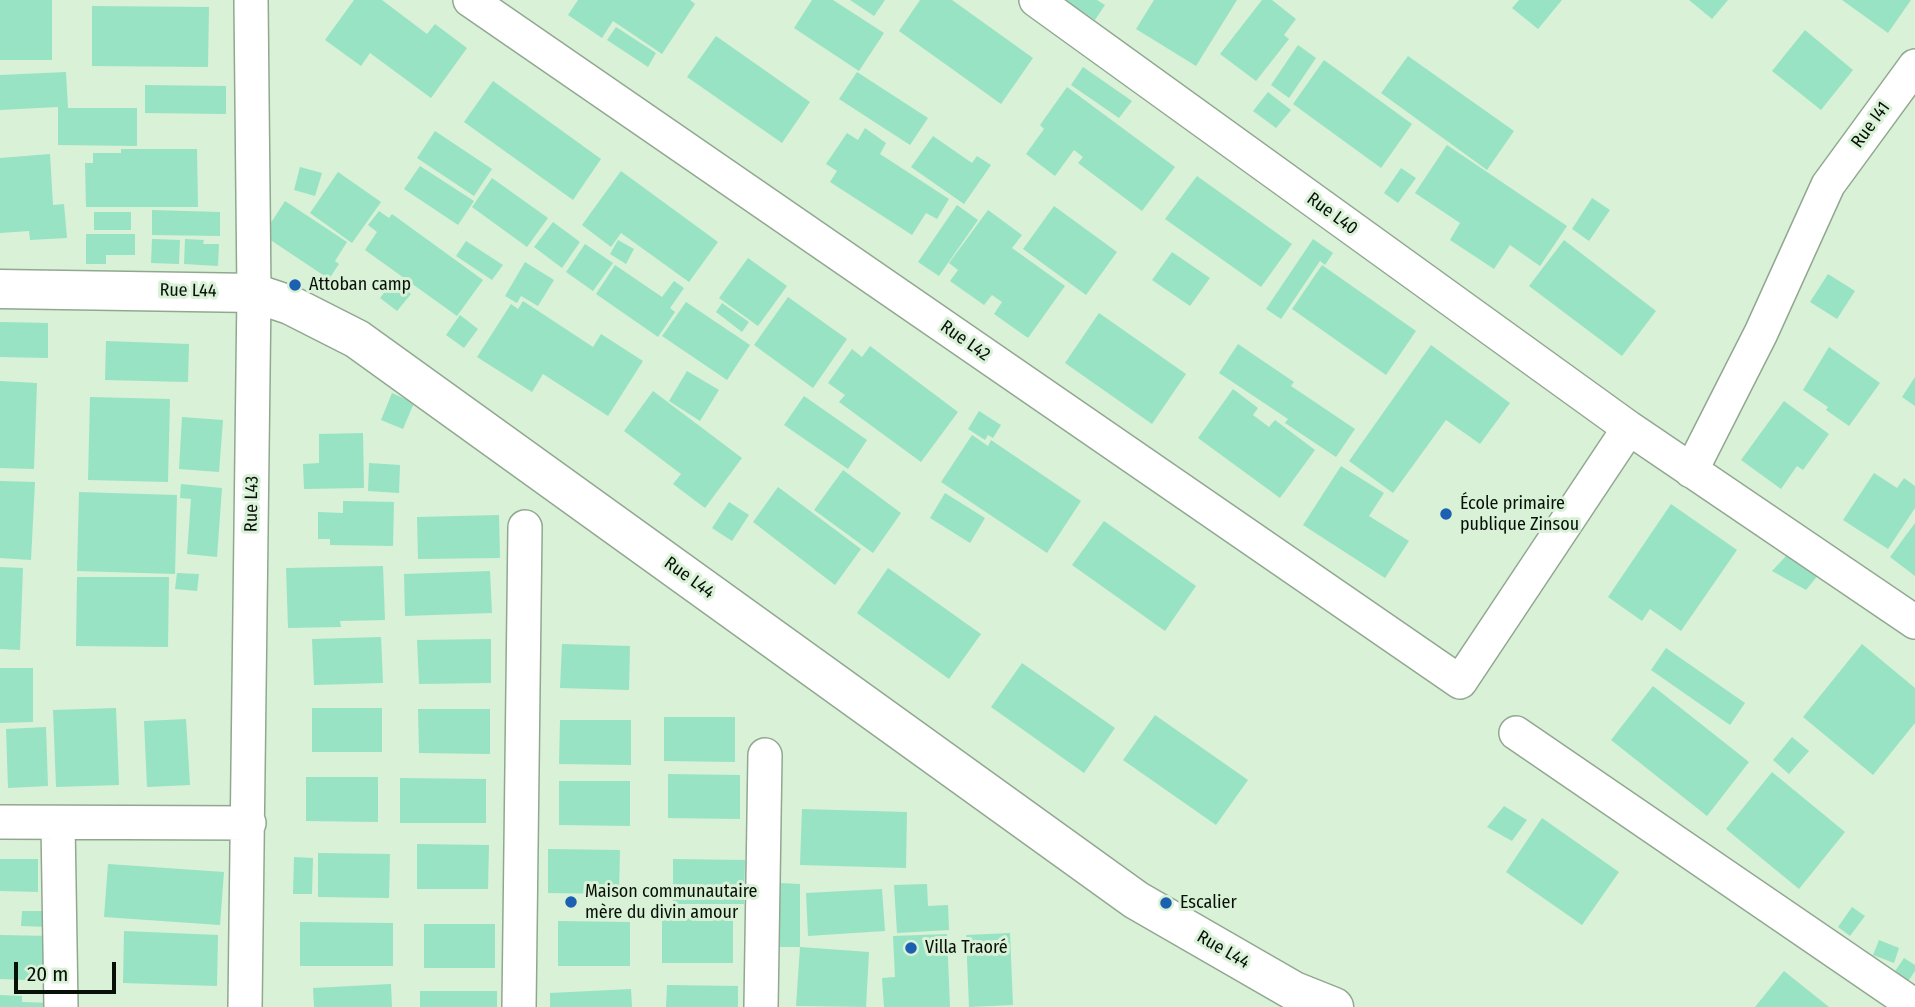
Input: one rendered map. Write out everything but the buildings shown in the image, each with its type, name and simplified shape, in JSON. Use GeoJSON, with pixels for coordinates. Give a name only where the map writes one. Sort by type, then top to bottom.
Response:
{"type":"FeatureCollection","features":[{"type":"Feature","properties":{"kind":"street","name":"Rue L43"},"geometry":{"type":"LineString","coordinates":[[245,1007],[254,292],[251,0]]}},
{"type":"Feature","properties":{"kind":"street","name":"Rue L42"},"geometry":{"type":"LineString","coordinates":[[470,0],[1460,682],[1629,428]]}},
{"type":"Feature","properties":{"kind":"street","name":"Rue L40"},"geometry":{"type":"LineString","coordinates":[[1037,0],[1629,428],[1915,622]]}},
{"type":"Feature","properties":{"kind":"street","name":"Rue I41"},"geometry":{"type":"LineString","coordinates":[[1691,471],[1761,333],[1828,185],[1915,65]]}},
{"type":"Feature","properties":{"kind":"street","name":"Rue L44"},"geometry":{"type":"LineString","coordinates":[[0,289],[254,292],[290,305],[356,339],[1136,900],[1294,991],[1334,1007]]}},
{"type":"Feature","properties":{"kind":"street"},"geometry":{"type":"LineString","coordinates":[[519,1007],[525,527]]}},
{"type":"Feature","properties":{"kind":"street"},"geometry":{"type":"LineString","coordinates":[[1516,733],[1915,1006]]}},
{"type":"Feature","properties":{"kind":"street"},"geometry":{"type":"LineString","coordinates":[[761,1007],[765,755]]}},
{"type":"Feature","properties":{"kind":"street"},"geometry":{"type":"LineString","coordinates":[[0,822],[248,823]]}},
{"type":"Feature","properties":{"kind":"street"},"geometry":{"type":"LineString","coordinates":[[58,823],[61,1007]]}},
{"type":"Feature","properties":{"kind":"place","name":"Attoban camp"},"geometry":{"type":"Point","coordinates":[295,285]}},
{"type":"Feature","properties":{"kind":"place","name":"École primaire publique Zinsou"},"geometry":{"type":"Point","coordinates":[1446,514]}},
{"type":"Feature","properties":{"kind":"place","name":"Maison communautaire mère du divin amour"},"geometry":{"type":"Point","coordinates":[571,902]}},
{"type":"Feature","properties":{"kind":"place","name":"Escalier"},"geometry":{"type":"Point","coordinates":[1166,903]}},
{"type":"Feature","properties":{"kind":"place","name":"Villa Traoré"},"geometry":{"type":"Point","coordinates":[911,948]}}]}
